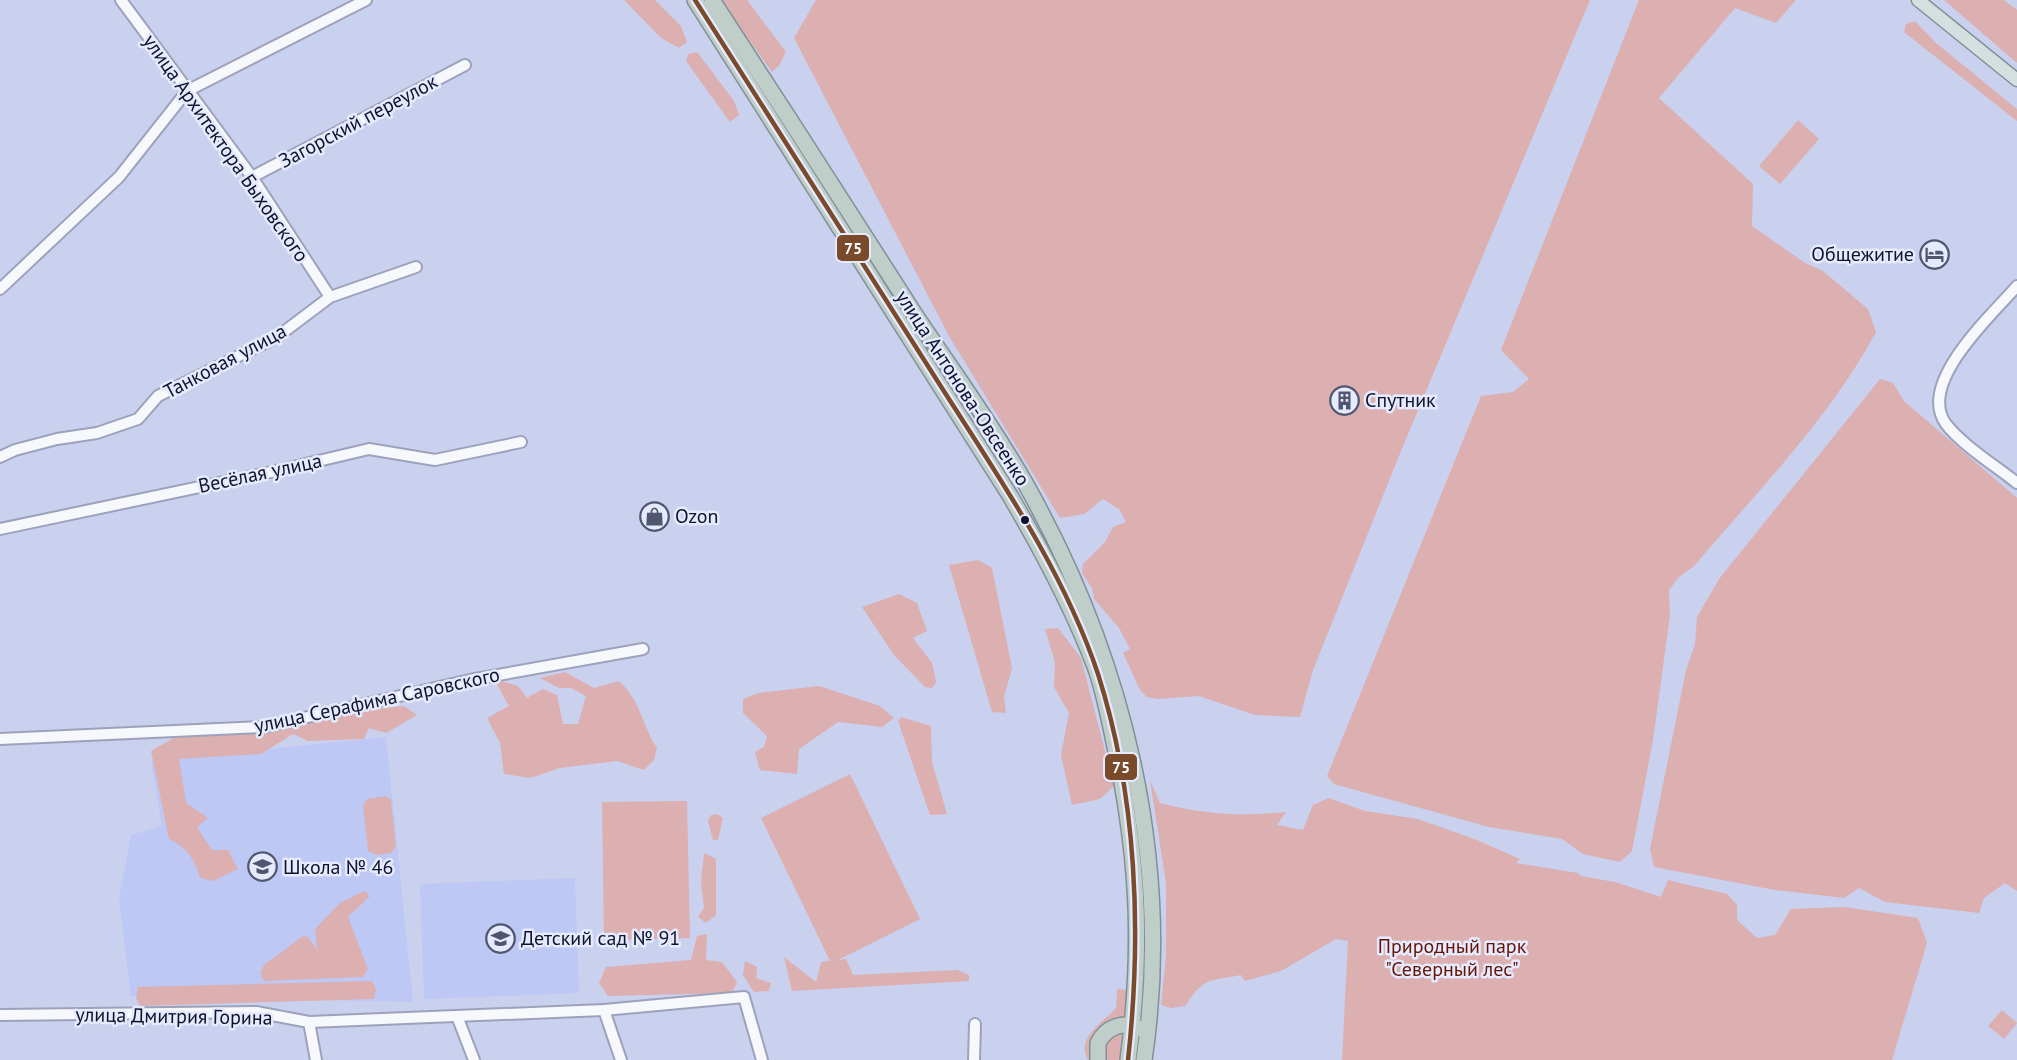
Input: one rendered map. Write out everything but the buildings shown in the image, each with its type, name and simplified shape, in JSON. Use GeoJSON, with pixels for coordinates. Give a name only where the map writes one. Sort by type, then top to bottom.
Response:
{"type":"FeatureCollection","features":[{"type":"Feature","properties":{"kind":"highway","name":"улица Антонова-Овсеенко"},"geometry":{"type":"LineString","coordinates":[[695,0],[961,416],[1041,549],[1073,614],[1096,671],[1130,824],[1137,890],[1138,957],[1128,1060]]}},
{"type":"Feature","properties":{"kind":"highway","name":"улица Антонова-Овсеенко"},"geometry":{"type":"LineString","coordinates":[[712,0],[1022,477],[1086,608],[1111,676],[1144,819],[1152,888],[1152,958],[1144,1060]]}},
{"type":"Feature","properties":{"kind":"highway"},"geometry":{"type":"LineString","coordinates":[[1098,1060],[1098,1043],[1105,1033],[1114,1027],[1132,1025],[1143,1031],[1147,1039]]}},
{"type":"Feature","properties":{"kind":"main road"},"geometry":{"type":"LineString","coordinates":[[1918,0],[2017,80]]}},
{"type":"Feature","properties":{"kind":"street"},"geometry":{"type":"LineString","coordinates":[[0,289],[119,177],[187,91],[366,0]]}},
{"type":"Feature","properties":{"kind":"street","name":"улица Архитектора Быховского"},"geometry":{"type":"LineString","coordinates":[[124,1],[187,91],[252,177],[330,297]]}},
{"type":"Feature","properties":{"kind":"street","name":"Загорский переулок"},"geometry":{"type":"LineString","coordinates":[[252,177],[465,65]]}},
{"type":"Feature","properties":{"kind":"street","name":"Танковая улица"},"geometry":{"type":"LineString","coordinates":[[0,457],[15,450],[57,439],[97,433],[138,418],[158,396],[277,337],[330,297],[416,267]]}},
{"type":"Feature","properties":{"kind":"street"},"geometry":{"type":"LineString","coordinates":[[2017,286],[1944,375],[1938,397],[1945,423],[2017,483]]}},
{"type":"Feature","properties":{"kind":"street","name":"Весёлая улица"},"geometry":{"type":"LineString","coordinates":[[0,529],[369,449],[435,460],[521,442]]}},
{"type":"Feature","properties":{"kind":"street","name":"улица Серафима Саровского"},"geometry":{"type":"LineString","coordinates":[[0,739],[264,727],[470,680],[643,649]]}},
{"type":"Feature","properties":{"kind":"street","name":"улица Дмитрия Горина"},"geometry":{"type":"LineString","coordinates":[[0,1016],[256,1012],[309,1022],[604,1010],[744,997],[762,1060]]}},
{"type":"Feature","properties":{"kind":"street"},"geometry":{"type":"LineString","coordinates":[[604,1010],[621,1060]]}},
{"type":"Feature","properties":{"kind":"street"},"geometry":{"type":"LineString","coordinates":[[457,1016],[474,1060]]}},
{"type":"Feature","properties":{"kind":"street"},"geometry":{"type":"LineString","coordinates":[[309,1022],[316,1060]]}},
{"type":"Feature","properties":{"kind":"street"},"geometry":{"type":"LineString","coordinates":[[974,1060],[975,1024]]}},
{"type":"Feature","properties":{"kind":"shaded area","name":"Школа № 46"},"geometry":{"type":"Polygon","coordinates":[[[386,737],[413,1002],[131,996],[119,899],[131,835],[162,826],[151,761],[386,737]]]}},
{"type":"Feature","properties":{"kind":"shaded area","name":"Детский сад № 91"},"geometry":{"type":"Polygon","coordinates":[[[575,878],[579,993],[424,999],[420,884],[575,878]]]}},
{"type":"Feature","properties":{"kind":"green space"},"geometry":{"type":"Polygon","coordinates":[[[624,0],[655,0],[681,26],[687,42],[679,48],[661,38],[624,0]]]}},
{"type":"Feature","properties":{"kind":"green space"},"geometry":{"type":"Polygon","coordinates":[[[720,0],[747,0],[786,52],[779,66],[772,72],[720,0]]]}},
{"type":"Feature","properties":{"kind":"green space"},"geometry":{"type":"Polygon","coordinates":[[[816,0],[1590,0],[1403,446],[1313,670],[1300,717],[1255,715],[1199,696],[1157,699],[1147,697],[1140,690],[1123,653],[1130,649],[1119,628],[1094,599],[1092,588],[1082,573],[1083,564],[1105,542],[1113,527],[1126,522],[1120,510],[1103,499],[1084,514],[1060,518],[949,336],[794,38],[816,0]]]}},
{"type":"Feature","properties":{"kind":"green space"},"geometry":{"type":"Polygon","coordinates":[[[1639,0],[1796,0],[1776,23],[1735,8],[1659,98],[1753,184],[1752,226],[1805,263],[1823,271],[1868,309],[1876,332],[1858,364],[1791,454],[1694,566],[1679,577],[1669,590],[1670,615],[1653,740],[1632,851],[1620,862],[1583,854],[1562,839],[1489,827],[1334,784],[1327,776],[1481,396],[1513,392],[1529,379],[1501,350],[1639,0]]]}},
{"type":"Feature","properties":{"kind":"green space"},"geometry":{"type":"Polygon","coordinates":[[[1944,0],[2004,0],[2017,10],[2017,63],[1944,0]]]}},
{"type":"Feature","properties":{"kind":"green space"},"geometry":{"type":"Polygon","coordinates":[[[1915,21],[1936,43],[2017,109],[2017,121],[1904,32],[1906,24],[1915,21]]]}},
{"type":"Feature","properties":{"kind":"green space"},"geometry":{"type":"Polygon","coordinates":[[[697,52],[734,101],[739,115],[730,122],[686,61],[688,54],[697,52]]]}},
{"type":"Feature","properties":{"kind":"green space"},"geometry":{"type":"Polygon","coordinates":[[[1798,120],[1819,139],[1780,184],[1759,166],[1798,120]]]}},
{"type":"Feature","properties":{"kind":"green space"},"geometry":{"type":"Polygon","coordinates":[[[1880,379],[1893,383],[1904,401],[2017,498],[2017,891],[2005,883],[1984,898],[1979,913],[1885,902],[1859,888],[1844,898],[1775,890],[1654,867],[1650,849],[1686,670],[1695,644],[1697,617],[1719,579],[1880,379]]]}},
{"type":"Feature","properties":{"kind":"green space"},"geometry":{"type":"Polygon","coordinates":[[[978,560],[992,568],[1012,668],[1004,697],[1006,713],[992,712],[949,565],[978,560]]]}},
{"type":"Feature","properties":{"kind":"green space"},"geometry":{"type":"Polygon","coordinates":[[[899,594],[917,603],[927,631],[913,638],[932,663],[936,682],[932,688],[925,687],[894,655],[862,607],[899,594]]]}},
{"type":"Feature","properties":{"kind":"green space"},"geometry":{"type":"Polygon","coordinates":[[[1058,628],[1081,658],[1114,786],[1100,799],[1072,805],[1061,755],[1069,713],[1054,687],[1055,662],[1045,629],[1058,628]]]}},
{"type":"Feature","properties":{"kind":"green space"},"geometry":{"type":"Polygon","coordinates":[[[565,672],[594,688],[619,681],[627,689],[657,748],[654,760],[644,770],[617,761],[560,768],[530,778],[504,774],[500,743],[487,718],[509,706],[494,679],[518,686],[527,698],[543,689],[557,695],[563,724],[578,724],[586,696],[571,688],[559,688],[540,678],[565,672]]]}},
{"type":"Feature","properties":{"kind":"green space"},"geometry":{"type":"Polygon","coordinates":[[[819,686],[880,706],[894,718],[882,727],[838,722],[799,749],[797,774],[760,770],[755,752],[764,747],[767,736],[743,713],[743,699],[758,693],[819,686]]]}},
{"type":"Feature","properties":{"kind":"green space"},"geometry":{"type":"Polygon","coordinates":[[[404,706],[417,715],[386,733],[369,728],[364,739],[308,741],[293,734],[261,754],[179,759],[186,803],[208,818],[197,827],[212,850],[228,850],[238,869],[213,881],[200,878],[196,865],[189,855],[181,846],[169,839],[151,751],[191,728],[404,706]]]}},
{"type":"Feature","properties":{"kind":"green space"},"geometry":{"type":"Polygon","coordinates":[[[901,717],[931,726],[932,762],[947,814],[930,815],[898,721],[901,717]]]}},
{"type":"Feature","properties":{"kind":"green space"},"geometry":{"type":"Polygon","coordinates":[[[850,774],[920,919],[838,960],[846,959],[853,975],[957,970],[969,975],[969,981],[792,991],[784,957],[816,982],[821,962],[830,961],[761,818],[850,774]]]}},
{"type":"Feature","properties":{"kind":"green space","name":"Природный парк \"Северный лес\""},"geometry":{"type":"Polygon","coordinates":[[[1150,780],[1160,803],[1176,807],[1238,814],[1286,812],[1277,825],[1303,830],[1313,805],[1329,798],[1365,811],[1418,819],[1477,840],[1520,859],[1516,863],[1578,873],[1581,876],[1615,882],[1661,897],[1668,880],[1727,894],[1737,905],[1737,920],[1757,938],[1775,935],[1791,909],[1844,907],[1918,918],[1927,943],[1892,1060],[1342,1060],[1348,941],[1336,939],[1281,971],[1245,981],[1241,975],[1213,980],[1198,989],[1185,1006],[1171,1008],[1161,1005],[1166,955],[1166,883],[1150,780]]]}},
{"type":"Feature","properties":{"kind":"green space"},"geometry":{"type":"Polygon","coordinates":[[[386,796],[391,800],[396,846],[391,853],[376,855],[368,851],[363,805],[367,799],[386,796]]]}},
{"type":"Feature","properties":{"kind":"green space"},"geometry":{"type":"Polygon","coordinates":[[[687,801],[690,938],[604,940],[602,802],[687,801]]]}},
{"type":"Feature","properties":{"kind":"green space"},"geometry":{"type":"Polygon","coordinates":[[[717,814],[723,818],[718,840],[713,840],[708,821],[711,815],[717,814]]]}},
{"type":"Feature","properties":{"kind":"green space"},"geometry":{"type":"Polygon","coordinates":[[[704,853],[716,859],[716,915],[706,923],[698,917],[704,908],[701,881],[704,853]]]}},
{"type":"Feature","properties":{"kind":"green space"},"geometry":{"type":"Polygon","coordinates":[[[364,891],[370,896],[348,917],[368,969],[363,977],[264,981],[260,973],[264,965],[303,936],[308,937],[317,950],[315,929],[340,903],[364,891]]]}},
{"type":"Feature","properties":{"kind":"green space"},"geometry":{"type":"Polygon","coordinates":[[[707,934],[706,960],[722,962],[737,982],[732,993],[608,996],[599,983],[606,967],[691,960],[697,936],[707,934]]]}},
{"type":"Feature","properties":{"kind":"green space"},"geometry":{"type":"Polygon","coordinates":[[[745,961],[757,967],[756,978],[771,983],[769,991],[754,992],[743,975],[745,961]]]}},
{"type":"Feature","properties":{"kind":"green space"},"geometry":{"type":"Polygon","coordinates":[[[372,981],[376,989],[374,999],[140,1006],[136,998],[138,987],[372,981]]]}},
{"type":"Feature","properties":{"kind":"green space"},"geometry":{"type":"Polygon","coordinates":[[[1117,989],[1127,990],[1125,1019],[1102,1026],[1092,1041],[1092,1060],[1088,1060],[1085,1044],[1098,1025],[1116,1008],[1117,989]]]}},
{"type":"Feature","properties":{"kind":"green space"},"geometry":{"type":"Polygon","coordinates":[[[2002,1010],[2017,1023],[2004,1039],[1988,1026],[2002,1010]]]}},
{"type":"Feature","properties":{"kind":"green space"},"geometry":{"type":"Polygon","coordinates":[[[1125,1031],[1121,1060],[1104,1060],[1105,1040],[1125,1031]]]}},
{"type":"Feature","properties":{"kind":"transit line","name":"75"},"geometry":{"type":"LineString","coordinates":[[695,0],[1002,482],[1046,557],[1083,634],[1098,674],[1111,720],[1128,816],[1135,914],[1135,963],[1128,1060]]}},
{"type":"Feature","properties":{"kind":"place","name":"Общежитие"},"geometry":{"type":"Point","coordinates":[1935,254]}},
{"type":"Feature","properties":{"kind":"place","name":"Спутник"},"geometry":{"type":"Point","coordinates":[1344,400]}},
{"type":"Feature","properties":{"kind":"place","name":"Ozon"},"geometry":{"type":"Point","coordinates":[654,516]}},
{"type":"Feature","properties":{"kind":"place","name":"Школа № 46"},"geometry":{"type":"Point","coordinates":[262,867]}},
{"type":"Feature","properties":{"kind":"place","name":"Детский сад № 91"},"geometry":{"type":"Point","coordinates":[500,938]}}]}
